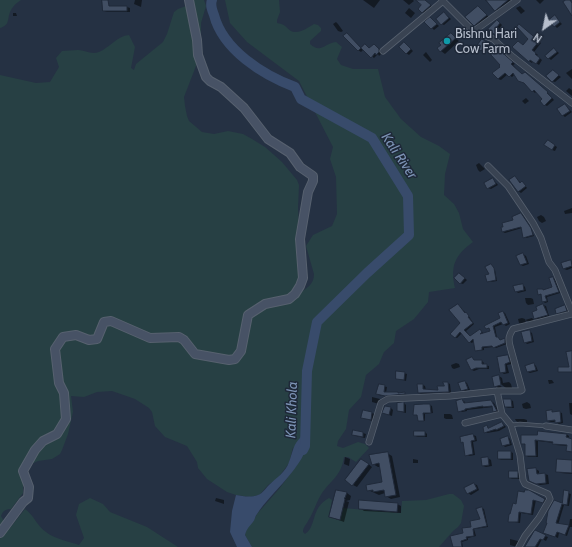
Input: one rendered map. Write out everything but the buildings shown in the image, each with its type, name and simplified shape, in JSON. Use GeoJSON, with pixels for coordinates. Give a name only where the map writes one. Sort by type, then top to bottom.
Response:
{"type":"FeatureCollection","features":[{"type":"Feature","properties":{"kind":"street"},"geometry":{"type":"LineString","coordinates":[[0,532],[23,502],[28,498],[29,487],[23,471],[35,450],[43,441],[56,434],[66,420],[64,393],[59,383],[55,349],[63,337],[76,336],[89,340],[97,339],[104,322],[111,321],[150,338],[179,337],[184,340],[195,354],[229,360],[235,359],[241,351],[248,315],[265,304],[289,298],[295,294],[303,278],[300,240],[308,192],[313,181],[313,176],[300,167],[290,153],[268,139],[244,108],[220,87],[206,78],[198,56],[197,40],[189,0]]}},
{"type":"Feature","properties":{"kind":"street"},"geometry":{"type":"LineString","coordinates":[[383,51],[442,0],[474,31],[493,39],[513,58],[572,103]]}},
{"type":"Feature","properties":{"kind":"street"},"geometry":{"type":"LineString","coordinates":[[474,31],[517,0]]}},
{"type":"Feature","properties":{"kind":"street"},"geometry":{"type":"LineString","coordinates":[[369,442],[381,402],[385,400],[392,398],[450,396],[522,390],[508,339],[510,333],[513,329],[572,313],[555,270],[549,262],[541,238],[533,223],[508,186],[488,166]]}},
{"type":"Feature","properties":{"kind":"street"},"geometry":{"type":"LineString","coordinates":[[497,391],[502,414],[511,425],[520,455],[522,480],[525,484],[548,494],[550,499],[519,547]]}},
{"type":"Feature","properties":{"kind":"street"},"geometry":{"type":"LineString","coordinates":[[465,423],[502,414]]}},
{"type":"Feature","properties":{"kind":"street"},"geometry":{"type":"LineString","coordinates":[[546,426],[572,430]]}},
{"type":"Feature","properties":{"kind":"lane"},"geometry":{"type":"LineString","coordinates":[[511,425],[520,424],[546,426]]}},
{"type":"Feature","properties":{"kind":"green space"},"geometry":{"type":"Polygon","coordinates":[[[0,0],[21,0],[12,8],[7,24],[0,28],[0,0]]]}},
{"type":"Feature","properties":{"kind":"green space"},"geometry":{"type":"Polygon","coordinates":[[[193,0],[204,0],[206,6],[201,23],[201,53],[184,97],[187,116],[189,121],[202,132],[214,134],[228,131],[243,134],[252,139],[265,147],[282,162],[297,180],[299,185],[298,208],[302,274],[297,288],[301,292],[310,284],[314,277],[306,246],[313,235],[332,226],[337,214],[336,177],[330,159],[333,147],[299,81],[247,42],[230,23],[225,0],[279,0],[280,12],[277,23],[293,32],[301,31],[314,24],[318,25],[321,28],[321,31],[310,41],[310,44],[314,47],[320,48],[336,42],[342,47],[337,59],[341,65],[353,69],[378,69],[385,97],[401,119],[421,137],[439,146],[450,154],[445,174],[444,195],[454,204],[459,213],[463,229],[473,242],[458,256],[455,262],[453,273],[455,288],[429,292],[428,302],[414,319],[396,331],[394,343],[384,352],[379,364],[366,375],[361,397],[349,410],[346,429],[338,441],[337,446],[343,448],[358,442],[365,444],[369,448],[356,462],[348,457],[344,457],[341,469],[320,496],[304,527],[303,532],[305,534],[309,531],[319,507],[329,498],[332,500],[329,517],[339,520],[343,508],[401,513],[402,501],[426,500],[453,494],[461,500],[464,506],[461,523],[439,547],[252,547],[245,535],[247,527],[253,522],[257,514],[279,489],[297,465],[293,447],[289,463],[277,479],[268,485],[259,495],[250,497],[236,495],[227,492],[207,479],[198,468],[197,462],[187,446],[165,437],[155,426],[152,412],[149,408],[135,399],[112,391],[97,392],[84,397],[71,396],[73,412],[68,434],[60,454],[52,459],[38,461],[29,465],[23,484],[23,493],[11,509],[4,511],[1,516],[6,525],[10,528],[25,509],[49,534],[79,545],[84,538],[76,515],[79,504],[90,498],[103,504],[110,512],[147,527],[178,547],[0,547],[0,75],[36,83],[50,82],[59,67],[56,58],[62,51],[78,50],[96,53],[117,40],[129,35],[135,47],[131,68],[134,70],[136,64],[163,42],[174,12],[186,6],[193,0]]]}},
{"type":"Feature","properties":{"kind":"water"},"geometry":{"type":"Polygon","coordinates":[[[301,437],[309,438],[301,459],[295,469],[263,505],[254,521],[248,528],[245,535],[252,547],[237,547],[230,532],[232,511],[236,495],[252,496],[263,492],[286,469],[295,445],[301,437]]]}},
{"type":"Feature","properties":{"kind":"waterway","name":"Kali River"},"geometry":{"type":"LineString","coordinates":[[212,0],[211,4],[219,28],[235,50],[246,60],[270,76],[295,87],[301,99],[372,138],[408,196],[409,235],[367,273],[317,322],[307,371],[305,446],[303,450]]}},
{"type":"Feature","properties":{"kind":"place","name":"Bishnu Hari Cow Farm"},"geometry":{"type":"Point","coordinates":[447,41]}},
{"type":"Feature","properties":{"kind":"water label","name":"Kali Khola"},"geometry":{"type":"Point","coordinates":[292,410]}}]}
